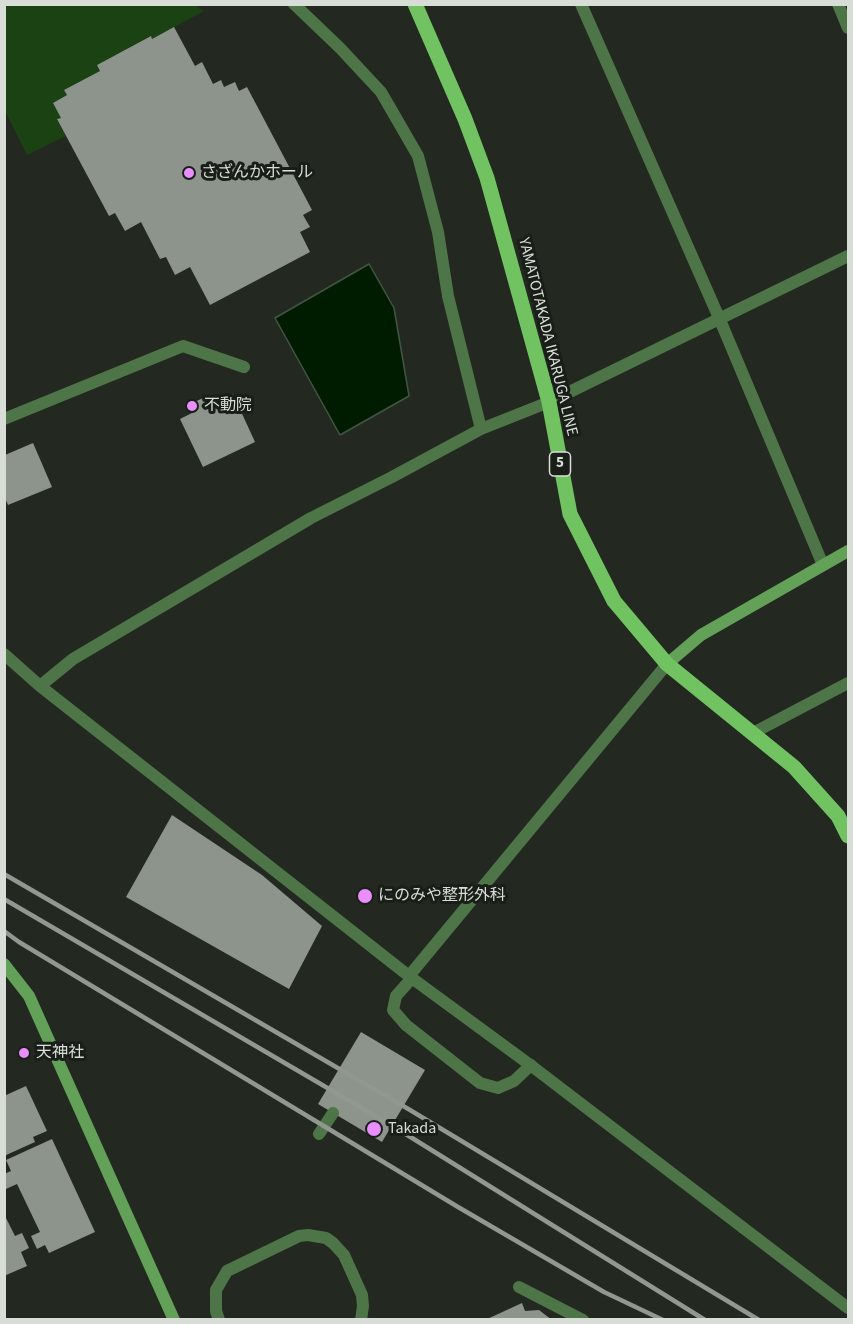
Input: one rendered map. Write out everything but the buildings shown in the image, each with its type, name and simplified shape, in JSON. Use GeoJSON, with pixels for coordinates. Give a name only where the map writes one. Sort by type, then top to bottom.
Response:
{"type":"FeatureCollection","features":[{"type":"Feature","properties":{"kind":"main road","name":"YAMATOTAKADA IKARUGA LINE"},"geometry":{"type":"LineString","coordinates":[[415,4],[465,119],[487,178],[549,402],[570,514],[614,601],[667,664],[794,767],[838,816],[849,836]]}},
{"type":"Feature","properties":{"kind":"street"},"geometry":{"type":"LineString","coordinates":[[294,4],[381,92],[418,156],[438,232],[448,296],[481,429]]}},
{"type":"Feature","properties":{"kind":"street"},"geometry":{"type":"LineString","coordinates":[[581,4],[720,320],[823,565]]}},
{"type":"Feature","properties":{"kind":"street"},"geometry":{"type":"LineString","coordinates":[[838,4],[849,28]]}},
{"type":"Feature","properties":{"kind":"street"},"geometry":{"type":"LineString","coordinates":[[40,686],[73,659],[311,518],[481,429],[549,402],[849,256]]}},
{"type":"Feature","properties":{"kind":"street"},"geometry":{"type":"LineString","coordinates":[[4,419],[183,346],[244,367]]}},
{"type":"Feature","properties":{"kind":"street"},"geometry":{"type":"LineString","coordinates":[[531,1065],[514,1081],[498,1088],[480,1083],[406,1025],[393,1010],[396,996],[667,664],[701,635],[849,551]]}},
{"type":"Feature","properties":{"kind":"street"},"geometry":{"type":"LineString","coordinates":[[4,654],[40,686],[410,977],[531,1065],[849,1308]]}},
{"type":"Feature","properties":{"kind":"street"},"geometry":{"type":"LineString","coordinates":[[753,733],[849,683]]}},
{"type":"Feature","properties":{"kind":"street"},"geometry":{"type":"LineString","coordinates":[[4,964],[29,996],[174,1320]]}},
{"type":"Feature","properties":{"kind":"street"},"geometry":{"type":"LineString","coordinates":[[320,1134],[333,1113]]}},
{"type":"Feature","properties":{"kind":"street"},"geometry":{"type":"LineString","coordinates":[[219,1320],[215,1301],[220,1280],[227,1271],[299,1236],[308,1234],[326,1238],[344,1256],[362,1295],[361,1320]]}},
{"type":"Feature","properties":{"kind":"street"},"geometry":{"type":"LineString","coordinates":[[519,1287],[583,1320]]}},
{"type":"Feature","properties":{"kind":"green space"},"geometry":{"type":"Polygon","coordinates":[[[193,4],[204,11],[152,39],[150,36],[97,65],[100,71],[64,90],[67,95],[53,103],[61,118],[57,120],[66,136],[27,155],[5,111],[4,5],[193,4]]]}},
{"type":"Feature","properties":{"kind":"shaded area"},"geometry":{"type":"Polygon","coordinates":[[[369,264],[394,308],[409,396],[340,435],[275,318],[369,264]]]}},
{"type":"Feature","properties":{"kind":"railway"},"geometry":{"type":"LineString","coordinates":[[4,874],[410,1110],[759,1320]]}},
{"type":"Feature","properties":{"kind":"railway"},"geometry":{"type":"LineString","coordinates":[[4,899],[396,1128],[705,1320]]}},
{"type":"Feature","properties":{"kind":"railway"},"geometry":{"type":"LineString","coordinates":[[4,931],[458,1207],[604,1292],[663,1320]]}},
{"type":"Feature","properties":{"kind":"place","name":"さざんかホール"},"geometry":{"type":"Point","coordinates":[189,173]}},
{"type":"Feature","properties":{"kind":"place","name":"不動院"},"geometry":{"type":"Point","coordinates":[192,406]}},
{"type":"Feature","properties":{"kind":"place","name":"にのみや整形外科"},"geometry":{"type":"Point","coordinates":[365,896]}},
{"type":"Feature","properties":{"kind":"place","name":"天神社"},"geometry":{"type":"Point","coordinates":[24,1053]}},
{"type":"Feature","properties":{"kind":"place","name":"Takada"},"geometry":{"type":"Point","coordinates":[374,1129]}}]}
